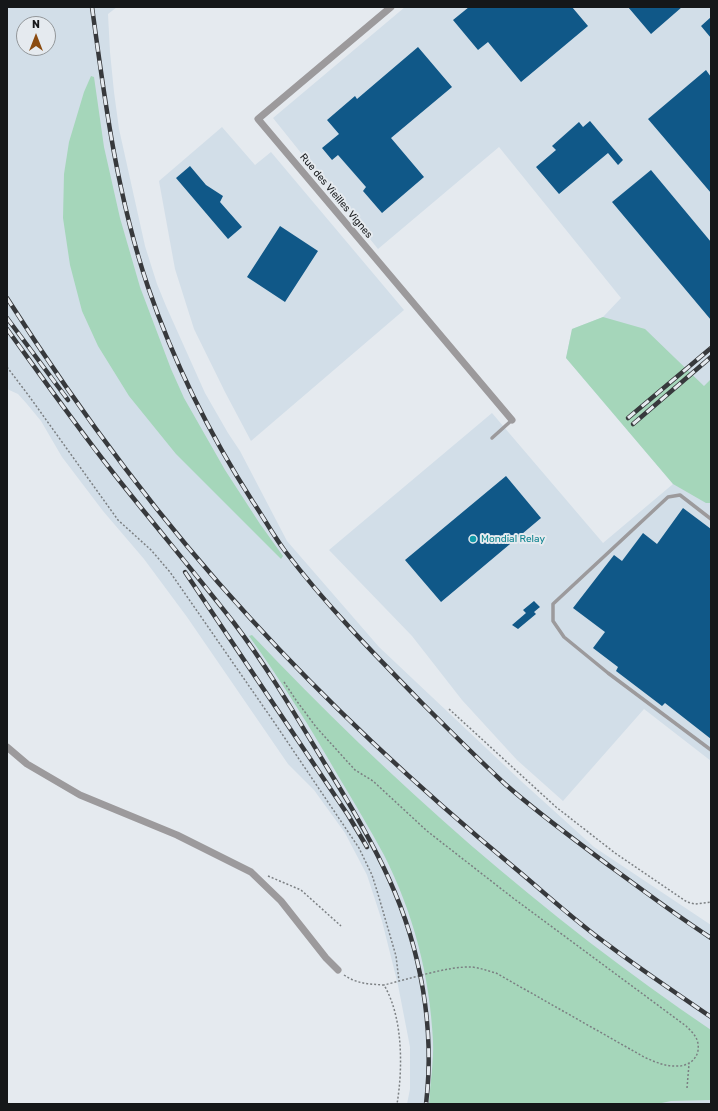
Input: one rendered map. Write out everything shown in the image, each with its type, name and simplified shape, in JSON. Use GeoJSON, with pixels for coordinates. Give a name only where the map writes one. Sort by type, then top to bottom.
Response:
{"type":"FeatureCollection","features":[{"type":"Feature","properties":{"kind":"street","name":"Rue des Vieilles Vignes"},"geometry":{"type":"LineString","coordinates":[[392,7],[258,120],[512,420]]}},
{"type":"Feature","properties":{"kind":"street"},"geometry":{"type":"LineString","coordinates":[[7,747],[27,764],[80,795],[177,835],[251,872],[281,901],[326,958],[338,970]]}},
{"type":"Feature","properties":{"kind":"lane"},"geometry":{"type":"LineString","coordinates":[[492,438],[512,420]]}},
{"type":"Feature","properties":{"kind":"lane"},"geometry":{"type":"LineString","coordinates":[[711,518],[680,495],[668,498],[553,604],[553,610],[554,621],[564,637],[608,673],[711,750]]}},
{"type":"Feature","properties":{"kind":"path"},"geometry":{"type":"LineString","coordinates":[[7,367],[30,396],[118,520],[151,550],[170,572],[359,848],[372,875],[378,894],[396,956],[399,981]]}},
{"type":"Feature","properties":{"kind":"path"},"geometry":{"type":"LineString","coordinates":[[284,682],[316,727],[355,770],[373,781],[427,831],[513,898],[686,1026],[694,1034],[699,1044],[694,1061],[689,1064],[678,1066],[661,1064],[644,1057],[496,973],[482,969],[472,967],[455,968],[384,985],[366,984],[352,981],[338,970]]}},
{"type":"Feature","properties":{"kind":"path"},"geometry":{"type":"LineString","coordinates":[[449,709],[556,807],[615,853],[687,902],[696,904],[711,902]]}},
{"type":"Feature","properties":{"kind":"path"},"geometry":{"type":"LineString","coordinates":[[251,872],[269,876],[301,890],[341,926]]}},
{"type":"Feature","properties":{"kind":"path"},"geometry":{"type":"LineString","coordinates":[[384,985],[393,1006],[398,1029],[400,1061],[397,1104]]}},
{"type":"Feature","properties":{"kind":"path"},"geometry":{"type":"LineString","coordinates":[[687,1088],[689,1064]]}},
{"type":"Feature","properties":{"kind":"shaded area"},"geometry":{"type":"Polygon","coordinates":[[[7,7],[117,7],[108,14],[114,92],[119,129],[145,246],[157,284],[205,393],[240,451],[287,541],[379,647],[521,781],[594,847],[711,925],[711,1104],[407,1104],[410,1089],[410,1047],[398,985],[382,921],[367,875],[345,833],[314,790],[288,764],[187,617],[144,559],[103,511],[62,457],[41,421],[18,394],[7,389],[7,7]]]}},
{"type":"Feature","properties":{"kind":"shaded area"},"geometry":{"type":"Polygon","coordinates":[[[405,7],[711,7],[711,761],[644,709],[563,801],[517,760],[462,700],[412,636],[329,550],[492,413],[603,543],[673,484],[566,358],[572,329],[603,317],[621,298],[499,147],[378,249],[273,118],[405,7]]]}},
{"type":"Feature","properties":{"kind":"shaded area"},"geometry":{"type":"Polygon","coordinates":[[[222,127],[255,165],[271,152],[404,310],[251,441],[194,329],[175,269],[159,181],[222,127]]]}},
{"type":"Feature","properties":{"kind":"green space"},"geometry":{"type":"Polygon","coordinates":[[[91,76],[94,77],[104,147],[120,218],[140,287],[171,369],[184,398],[225,470],[283,556],[281,559],[176,454],[129,396],[98,346],[82,311],[70,265],[63,218],[64,174],[69,142],[84,92],[91,76]]]}},
{"type":"Feature","properties":{"kind":"green space"},"geometry":{"type":"Polygon","coordinates":[[[603,317],[645,329],[704,386],[711,379],[711,503],[706,503],[673,484],[566,358],[572,329],[603,317]]]}},
{"type":"Feature","properties":{"kind":"green space"},"geometry":{"type":"Polygon","coordinates":[[[252,635],[358,742],[471,845],[588,941],[649,987],[711,1030],[711,1100],[671,1101],[657,1104],[429,1104],[433,1041],[428,993],[418,945],[403,899],[384,855],[368,826],[319,742],[249,636],[252,635]]]}},
{"type":"Feature","properties":{"kind":"building"},"geometry":{"type":"Polygon","coordinates":[[[469,7],[572,7],[588,26],[521,82],[488,42],[478,50],[453,20],[469,7]]]}},
{"type":"Feature","properties":{"kind":"building"},"geometry":{"type":"Polygon","coordinates":[[[628,7],[682,7],[651,34],[628,7]]]}},
{"type":"Feature","properties":{"kind":"building"},"geometry":{"type":"Polygon","coordinates":[[[711,17],[711,38],[701,26],[711,17]]]}},
{"type":"Feature","properties":{"kind":"building"},"geometry":{"type":"Polygon","coordinates":[[[418,47],[452,87],[391,138],[424,177],[382,213],[363,191],[366,187],[338,155],[332,160],[322,148],[339,134],[327,120],[355,96],[357,99],[418,47]]]}},
{"type":"Feature","properties":{"kind":"building"},"geometry":{"type":"Polygon","coordinates":[[[706,70],[711,77],[711,193],[648,119],[706,70]]]}},
{"type":"Feature","properties":{"kind":"building"},"geometry":{"type":"Polygon","coordinates":[[[590,121],[623,160],[618,165],[608,153],[559,194],[536,167],[556,150],[552,146],[579,122],[583,127],[590,121]]]}},
{"type":"Feature","properties":{"kind":"building"},"geometry":{"type":"Polygon","coordinates":[[[190,166],[206,185],[223,196],[220,202],[242,227],[228,239],[176,178],[190,166]]]}},
{"type":"Feature","properties":{"kind":"building"},"geometry":{"type":"Polygon","coordinates":[[[651,170],[711,242],[711,320],[612,202],[651,170]]]}},
{"type":"Feature","properties":{"kind":"building"},"geometry":{"type":"Polygon","coordinates":[[[280,226],[318,251],[285,302],[247,277],[280,226]]]}},
{"type":"Feature","properties":{"kind":"building","name":"Mondial Relay"},"geometry":{"type":"Polygon","coordinates":[[[506,476],[541,518],[441,602],[405,560],[506,476]]]}},
{"type":"Feature","properties":{"kind":"building"},"geometry":{"type":"Polygon","coordinates":[[[683,508],[711,529],[711,739],[665,703],[662,706],[616,671],[618,667],[593,648],[605,632],[573,608],[614,555],[622,561],[643,533],[657,544],[683,508]]]}},
{"type":"Feature","properties":{"kind":"building"},"geometry":{"type":"Polygon","coordinates":[[[534,601],[540,607],[534,612],[536,614],[518,629],[512,625],[526,613],[523,610],[534,601]]]}},
{"type":"Feature","properties":{"kind":"railway"},"geometry":{"type":"LineString","coordinates":[[92,7],[113,148],[128,218],[148,287],[169,343],[194,398],[237,477],[276,539],[317,591],[351,629],[422,703],[505,784],[584,847],[711,938]]}},
{"type":"Feature","properties":{"kind":"railway"},"geometry":{"type":"LineString","coordinates":[[7,298],[63,382],[121,463],[152,503],[216,580],[313,684],[378,748],[446,810],[572,917],[632,963],[711,1017]]}},
{"type":"Feature","properties":{"kind":"railway"},"geometry":{"type":"LineString","coordinates":[[7,318],[68,400]]}},
{"type":"Feature","properties":{"kind":"railway"},"geometry":{"type":"LineString","coordinates":[[7,329],[95,450],[234,623],[292,710],[367,835],[389,879],[400,906],[410,933],[417,961],[423,989],[429,1047],[426,1104]]}},
{"type":"Feature","properties":{"kind":"railway"},"geometry":{"type":"LineString","coordinates":[[628,418],[711,348]]}},
{"type":"Feature","properties":{"kind":"railway"},"geometry":{"type":"LineString","coordinates":[[633,424],[711,357]]}},
{"type":"Feature","properties":{"kind":"railway"},"geometry":{"type":"LineString","coordinates":[[185,572],[348,815],[367,847]]}},
{"type":"Feature","properties":{"kind":"place","name":"Mondial Relay"},"geometry":{"type":"Point","coordinates":[473,539]}}]}
